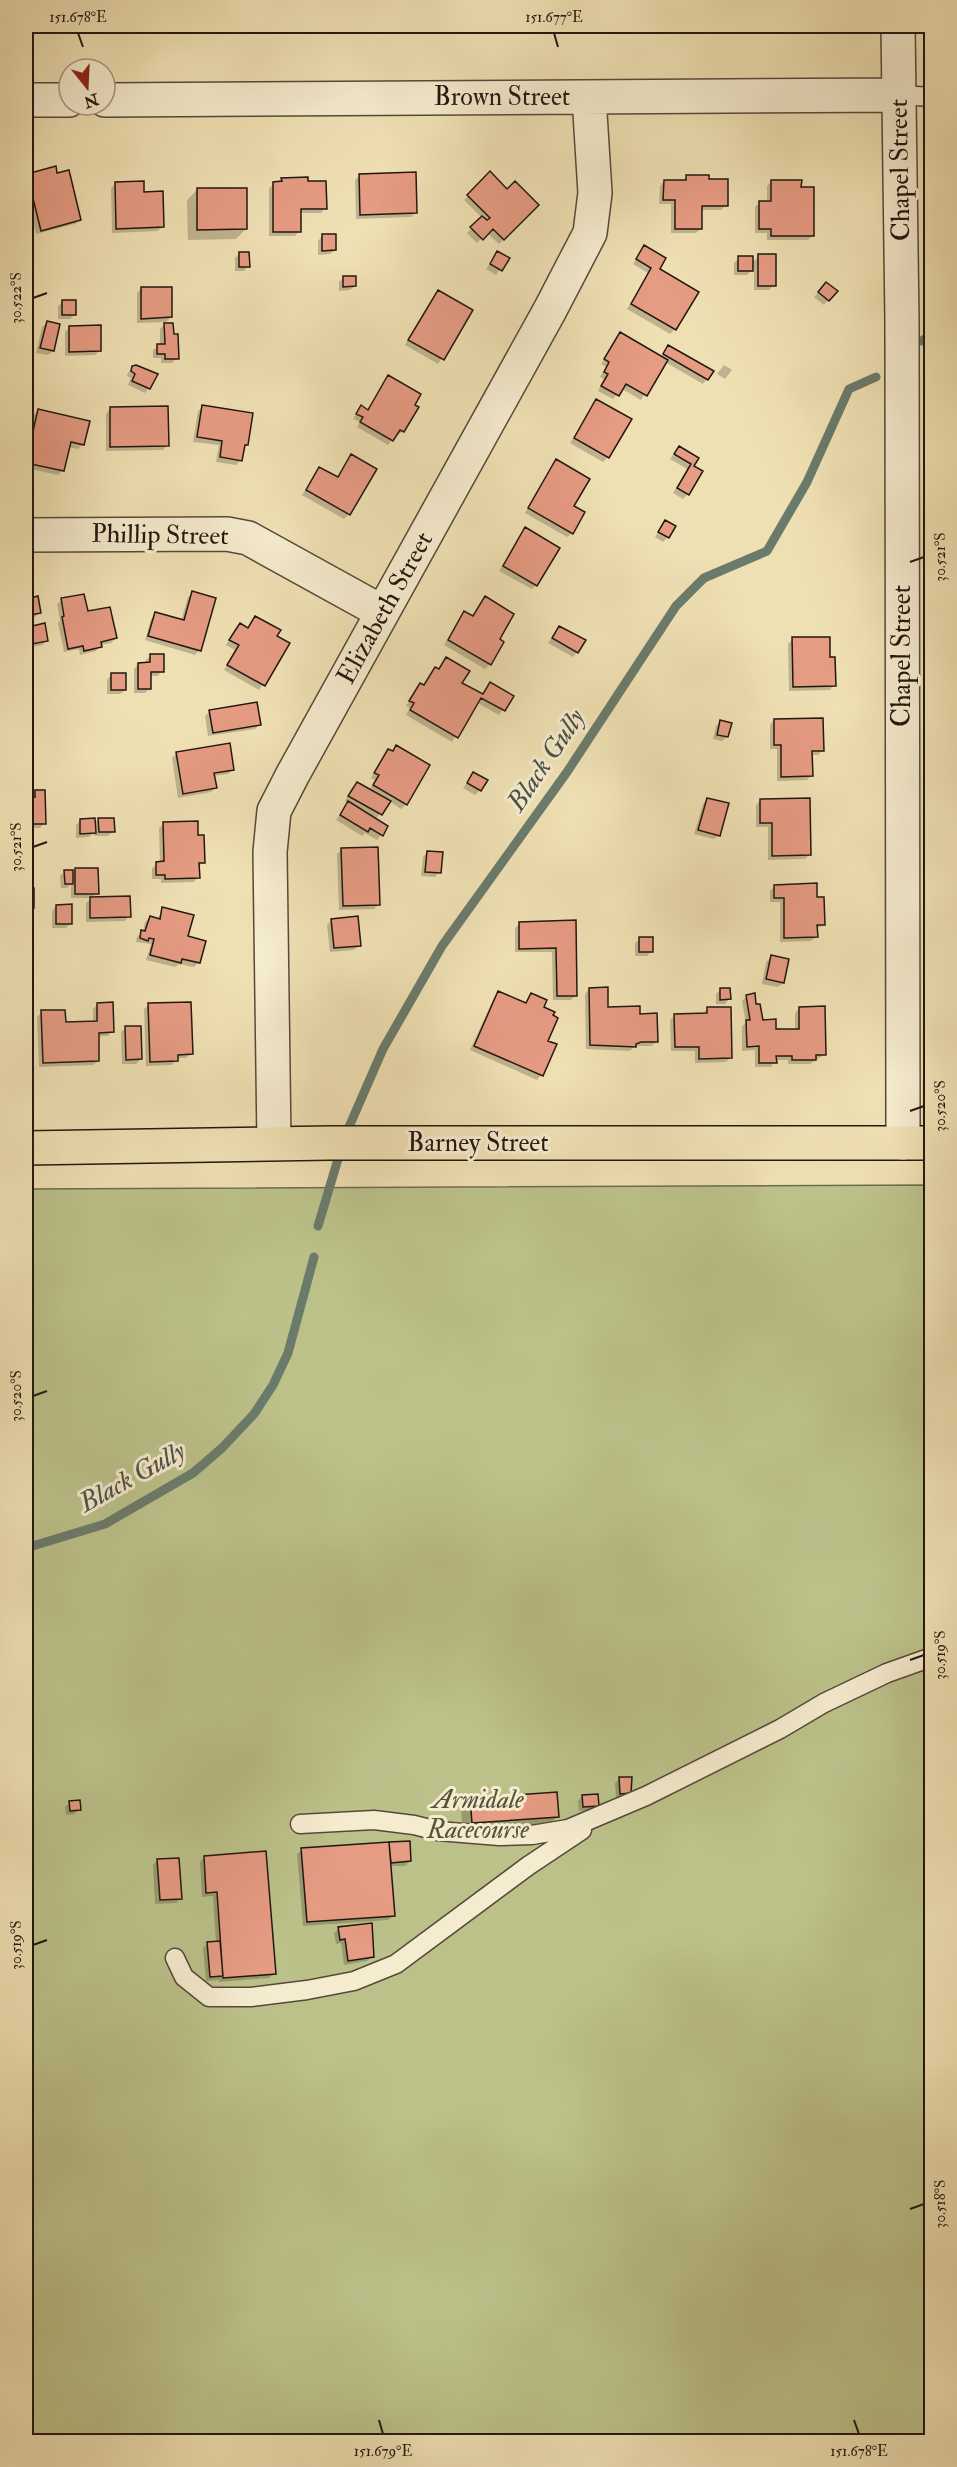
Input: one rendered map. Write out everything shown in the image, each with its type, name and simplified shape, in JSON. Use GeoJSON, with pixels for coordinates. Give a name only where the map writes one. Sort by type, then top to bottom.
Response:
{"type":"FeatureCollection","features":[{"type":"Feature","properties":{"kind":"main road","name":"Barney Street"},"geometry":{"type":"LineString","coordinates":[[26,1148],[274,1143],[917,1143]]}},
{"type":"Feature","properties":{"kind":"street","name":"Chapel Street"},"geometry":{"type":"LineString","coordinates":[[898,26],[917,1143]]}},
{"type":"Feature","properties":{"kind":"street","name":"Brown Street"},"geometry":{"type":"LineString","coordinates":[[117,100],[899,95]]}},
{"type":"Feature","properties":{"kind":"street","name":"Elizabeth Street"},"geometry":{"type":"LineString","coordinates":[[274,1143],[270,852],[274,811],[550,310],[590,233],[595,193],[589,97]]}},
{"type":"Feature","properties":{"kind":"street"},"geometry":{"type":"LineString","coordinates":[[26,100],[57,100]]}},
{"type":"Feature","properties":{"kind":"street","name":"Phillip Street"},"geometry":{"type":"LineString","coordinates":[[26,535],[227,534],[248,538],[382,612]]}},
{"type":"Feature","properties":{"kind":"lane"},"geometry":{"type":"LineString","coordinates":[[899,95],[932,97]]}},
{"type":"Feature","properties":{"kind":"lane"},"geometry":{"type":"LineString","coordinates":[[300,1824],[374,1820],[471,1834],[532,1835],[568,1829],[606,1815],[887,1673],[932,1658]]}},
{"type":"Feature","properties":{"kind":"lane"},"geometry":{"type":"LineString","coordinates":[[175,1958],[183,1977],[209,1997],[251,1997],[354,1981],[396,1964],[528,1866],[606,1815]]}},
{"type":"Feature","properties":{"kind":"green space","name":"Armidale Racecourse"},"geometry":{"type":"Polygon","coordinates":[[[931,1185],[931,2441],[26,2441],[26,1189],[931,1185]]]}},
{"type":"Feature","properties":{"kind":"building"},"geometry":{"type":"Polygon","coordinates":[[[56,166],[57,173],[69,170],[81,220],[41,231],[27,174],[56,166]]]}},
{"type":"Feature","properties":{"kind":"building"},"geometry":{"type":"Polygon","coordinates":[[[490,171],[507,189],[515,181],[539,205],[504,240],[493,229],[483,240],[470,227],[482,216],[487,220],[490,218],[467,195],[490,171]]]}},
{"type":"Feature","properties":{"kind":"building"},"geometry":{"type":"Polygon","coordinates":[[[416,172],[417,213],[360,215],[359,174],[416,172]]]}},
{"type":"Feature","properties":{"kind":"building"},"geometry":{"type":"Polygon","coordinates":[[[686,175],[709,175],[709,179],[728,179],[728,206],[702,206],[702,229],[675,229],[675,200],[663,200],[664,180],[686,180],[686,175]]]}},
{"type":"Feature","properties":{"kind":"building"},"geometry":{"type":"Polygon","coordinates":[[[308,177],[308,181],[326,181],[327,209],[301,209],[301,232],[273,232],[273,182],[282,181],[281,178],[308,177]]]}},
{"type":"Feature","properties":{"kind":"building"},"geometry":{"type":"Polygon","coordinates":[[[771,180],[802,180],[801,187],[814,187],[814,236],[771,236],[771,229],[759,229],[759,201],[771,201],[771,180]]]}},
{"type":"Feature","properties":{"kind":"building"},"geometry":{"type":"Polygon","coordinates":[[[144,181],[144,192],[163,191],[164,227],[116,229],[115,182],[144,181]]]}},
{"type":"Feature","properties":{"kind":"building"},"geometry":{"type":"Polygon","coordinates":[[[197,188],[247,188],[247,229],[197,230],[197,188]]]}},
{"type":"Feature","properties":{"kind":"building"},"geometry":{"type":"Polygon","coordinates":[[[322,234],[336,234],[336,250],[322,251],[322,234]]]}},
{"type":"Feature","properties":{"kind":"building"},"geometry":{"type":"Polygon","coordinates":[[[644,245],[666,258],[660,269],[699,292],[676,330],[631,304],[651,268],[636,259],[644,245]]]}},
{"type":"Feature","properties":{"kind":"building"},"geometry":{"type":"Polygon","coordinates":[[[497,251],[510,258],[502,271],[490,264],[497,251]]]}},
{"type":"Feature","properties":{"kind":"building"},"geometry":{"type":"Polygon","coordinates":[[[239,252],[249,252],[250,267],[239,267],[239,252]]]}},
{"type":"Feature","properties":{"kind":"building"},"geometry":{"type":"Polygon","coordinates":[[[758,254],[776,254],[776,286],[758,286],[758,254]]]}},
{"type":"Feature","properties":{"kind":"building"},"geometry":{"type":"Polygon","coordinates":[[[738,256],[753,256],[753,271],[738,271],[738,256]]]}},
{"type":"Feature","properties":{"kind":"building"},"geometry":{"type":"Polygon","coordinates":[[[343,276],[356,276],[356,286],[343,287],[343,276]]]}},
{"type":"Feature","properties":{"kind":"building"},"geometry":{"type":"Polygon","coordinates":[[[826,282],[838,291],[829,301],[818,292],[826,282]]]}},
{"type":"Feature","properties":{"kind":"building"},"geometry":{"type":"Polygon","coordinates":[[[141,287],[172,287],[172,317],[141,319],[141,287]]]}},
{"type":"Feature","properties":{"kind":"building"},"geometry":{"type":"Polygon","coordinates":[[[438,290],[473,310],[444,360],[408,340],[438,290]]]}},
{"type":"Feature","properties":{"kind":"building"},"geometry":{"type":"Polygon","coordinates":[[[62,300],[76,300],[76,315],[62,315],[62,300]]]}},
{"type":"Feature","properties":{"kind":"building"},"geometry":{"type":"Polygon","coordinates":[[[47,321],[60,324],[54,351],[40,348],[47,321]]]}},
{"type":"Feature","properties":{"kind":"building"},"geometry":{"type":"Polygon","coordinates":[[[164,323],[173,323],[174,334],[178,334],[179,359],[165,359],[165,354],[157,354],[157,344],[165,344],[164,323]]]}},
{"type":"Feature","properties":{"kind":"building"},"geometry":{"type":"Polygon","coordinates":[[[101,325],[101,351],[69,352],[69,326],[101,325]]]}},
{"type":"Feature","properties":{"kind":"building"},"geometry":{"type":"Polygon","coordinates":[[[620,332],[668,360],[647,396],[626,384],[619,396],[601,386],[608,374],[604,372],[609,362],[604,359],[620,332]]]}},
{"type":"Feature","properties":{"kind":"building"},"geometry":{"type":"Polygon","coordinates":[[[668,345],[714,371],[708,380],[663,354],[668,345]]]}},
{"type":"Feature","properties":{"kind":"building"},"geometry":{"type":"Polygon","coordinates":[[[136,365],[158,374],[150,389],[132,381],[135,374],[131,371],[132,366],[136,365]]]}},
{"type":"Feature","properties":{"kind":"building"},"geometry":{"type":"Polygon","coordinates":[[[388,375],[421,394],[415,405],[419,407],[404,432],[400,430],[393,441],[360,422],[363,417],[356,414],[361,405],[368,410],[388,375]]]}},
{"type":"Feature","properties":{"kind":"building"},"geometry":{"type":"Polygon","coordinates":[[[596,399],[632,419],[609,458],[574,438],[596,399]]]}},
{"type":"Feature","properties":{"kind":"building"},"geometry":{"type":"Polygon","coordinates":[[[202,405],[253,413],[248,445],[245,445],[242,461],[220,457],[222,441],[197,437],[202,405]]]}},
{"type":"Feature","properties":{"kind":"building"},"geometry":{"type":"Polygon","coordinates":[[[168,406],[169,446],[110,447],[110,407],[168,406]]]}},
{"type":"Feature","properties":{"kind":"building"},"geometry":{"type":"Polygon","coordinates":[[[38,409],[90,421],[84,445],[71,442],[64,471],[26,463],[38,409]]]}},
{"type":"Feature","properties":{"kind":"building"},"geometry":{"type":"Polygon","coordinates":[[[679,446],[699,458],[694,466],[703,471],[689,495],[677,488],[691,464],[674,454],[679,446]]]}},
{"type":"Feature","properties":{"kind":"building"},"geometry":{"type":"Polygon","coordinates":[[[351,454],[377,469],[350,515],[306,490],[319,467],[338,477],[351,454]]]}},
{"type":"Feature","properties":{"kind":"building"},"geometry":{"type":"Polygon","coordinates":[[[556,459],[590,479],[574,506],[585,512],[573,534],[528,508],[556,459]]]}},
{"type":"Feature","properties":{"kind":"building"},"geometry":{"type":"Polygon","coordinates":[[[665,520],[676,526],[669,538],[658,532],[665,520]]]}},
{"type":"Feature","properties":{"kind":"building"},"geometry":{"type":"Polygon","coordinates":[[[525,527],[560,548],[537,586],[503,566],[525,527]]]}},
{"type":"Feature","properties":{"kind":"building"},"geometry":{"type":"Polygon","coordinates":[[[192,591],[216,598],[201,651],[148,636],[155,612],[184,620],[192,591]]]}},
{"type":"Feature","properties":{"kind":"building"},"geometry":{"type":"Polygon","coordinates":[[[84,594],[88,611],[110,607],[117,638],[101,642],[102,647],[84,651],[83,646],[68,649],[61,598],[84,594]]]}},
{"type":"Feature","properties":{"kind":"building"},"geometry":{"type":"Polygon","coordinates":[[[38,596],[41,613],[26,616],[26,599],[38,596]]]}},
{"type":"Feature","properties":{"kind":"building"},"geometry":{"type":"Polygon","coordinates":[[[485,596],[514,614],[500,639],[504,642],[491,665],[448,640],[464,611],[473,616],[485,596]]]}},
{"type":"Feature","properties":{"kind":"building"},"geometry":{"type":"Polygon","coordinates":[[[255,616],[281,630],[277,636],[290,643],[265,686],[227,665],[239,645],[229,640],[240,623],[248,628],[255,616]]]}},
{"type":"Feature","properties":{"kind":"building"},"geometry":{"type":"Polygon","coordinates":[[[45,623],[48,641],[32,644],[28,627],[45,623]]]}},
{"type":"Feature","properties":{"kind":"building"},"geometry":{"type":"Polygon","coordinates":[[[559,626],[586,640],[578,653],[552,638],[559,626]]]}},
{"type":"Feature","properties":{"kind":"building"},"geometry":{"type":"Polygon","coordinates":[[[792,637],[830,637],[830,657],[835,657],[836,686],[793,687],[792,637]]]}},
{"type":"Feature","properties":{"kind":"building"},"geometry":{"type":"Polygon","coordinates":[[[150,654],[164,654],[164,672],[151,672],[151,689],[138,689],[138,663],[150,662],[150,654]]]}},
{"type":"Feature","properties":{"kind":"building"},"geometry":{"type":"Polygon","coordinates":[[[446,657],[470,671],[462,683],[483,694],[490,682],[514,696],[505,711],[481,698],[458,738],[410,710],[414,703],[409,701],[420,683],[424,685],[435,667],[439,669],[446,657]]]}},
{"type":"Feature","properties":{"kind":"building"},"geometry":{"type":"Polygon","coordinates":[[[111,673],[126,673],[126,690],[111,690],[111,673]]]}},
{"type":"Feature","properties":{"kind":"building"},"geometry":{"type":"Polygon","coordinates":[[[257,702],[261,725],[213,733],[209,710],[257,702]]]}},
{"type":"Feature","properties":{"kind":"building"},"geometry":{"type":"Polygon","coordinates":[[[823,718],[824,751],[812,751],[813,776],[781,777],[781,745],[774,745],[774,719],[823,718]]]}},
{"type":"Feature","properties":{"kind":"building"},"geometry":{"type":"Polygon","coordinates":[[[720,720],[732,723],[728,737],[717,735],[720,720]]]}},
{"type":"Feature","properties":{"kind":"building"},"geometry":{"type":"Polygon","coordinates":[[[230,743],[234,770],[214,773],[217,788],[183,794],[176,752],[230,743]]]}},
{"type":"Feature","properties":{"kind":"building"},"geometry":{"type":"Polygon","coordinates":[[[396,745],[430,765],[407,805],[373,785],[379,775],[374,773],[388,749],[393,751],[396,745]]]}},
{"type":"Feature","properties":{"kind":"building"},"geometry":{"type":"Polygon","coordinates":[[[473,772],[488,780],[481,791],[467,783],[473,772]]]}},
{"type":"Feature","properties":{"kind":"building"},"geometry":{"type":"Polygon","coordinates":[[[357,782],[391,801],[382,815],[348,796],[357,782]]]}},
{"type":"Feature","properties":{"kind":"building"},"geometry":{"type":"Polygon","coordinates":[[[35,790],[45,790],[46,824],[29,824],[29,816],[26,817],[26,798],[35,797],[35,790]]]}},
{"type":"Feature","properties":{"kind":"building"},"geometry":{"type":"Polygon","coordinates":[[[707,798],[729,803],[720,836],[698,830],[707,798]]]}},
{"type":"Feature","properties":{"kind":"building"},"geometry":{"type":"Polygon","coordinates":[[[810,798],[811,855],[772,856],[772,823],[760,823],[760,799],[810,798]]]}},
{"type":"Feature","properties":{"kind":"building"},"geometry":{"type":"Polygon","coordinates":[[[348,801],[388,826],[383,836],[370,828],[368,832],[340,815],[348,801]]]}},
{"type":"Feature","properties":{"kind":"building"},"geometry":{"type":"Polygon","coordinates":[[[95,818],[96,833],[80,834],[80,819],[95,818]]]}},
{"type":"Feature","properties":{"kind":"building"},"geometry":{"type":"Polygon","coordinates":[[[98,818],[114,818],[115,832],[99,832],[98,818]]]}},
{"type":"Feature","properties":{"kind":"building"},"geometry":{"type":"Polygon","coordinates":[[[198,821],[198,835],[204,835],[205,863],[199,863],[200,878],[165,879],[165,875],[156,875],[156,862],[164,861],[163,822],[198,821]]]}},
{"type":"Feature","properties":{"kind":"building"},"geometry":{"type":"Polygon","coordinates":[[[378,847],[380,905],[343,906],[341,848],[378,847]]]}},
{"type":"Feature","properties":{"kind":"building"},"geometry":{"type":"Polygon","coordinates":[[[427,851],[443,852],[441,873],[425,872],[427,851]]]}},
{"type":"Feature","properties":{"kind":"building"},"geometry":{"type":"Polygon","coordinates":[[[75,868],[98,868],[99,894],[75,894],[75,868]]]}},
{"type":"Feature","properties":{"kind":"building"},"geometry":{"type":"Polygon","coordinates":[[[64,870],[73,870],[73,884],[65,884],[64,870]]]}},
{"type":"Feature","properties":{"kind":"building"},"geometry":{"type":"Polygon","coordinates":[[[817,883],[817,897],[824,897],[825,925],[817,925],[818,937],[784,938],[784,898],[774,898],[774,885],[817,883]]]}},
{"type":"Feature","properties":{"kind":"building"},"geometry":{"type":"Polygon","coordinates":[[[34,888],[34,908],[26,909],[26,889],[34,888]]]}},
{"type":"Feature","properties":{"kind":"building"},"geometry":{"type":"Polygon","coordinates":[[[130,896],[131,917],[90,918],[90,897],[130,896]]]}},
{"type":"Feature","properties":{"kind":"building"},"geometry":{"type":"Polygon","coordinates":[[[72,904],[72,924],[56,924],[56,905],[72,904]]]}},
{"type":"Feature","properties":{"kind":"building"},"geometry":{"type":"Polygon","coordinates":[[[162,907],[194,915],[188,936],[206,941],[200,963],[182,959],[181,963],[150,955],[154,939],[149,938],[148,941],[140,938],[141,930],[145,931],[150,916],[160,919],[162,907]]]}},
{"type":"Feature","properties":{"kind":"building"},"geometry":{"type":"Polygon","coordinates":[[[358,916],[361,946],[334,948],[331,919],[358,916]]]}},
{"type":"Feature","properties":{"kind":"building"},"geometry":{"type":"Polygon","coordinates":[[[576,920],[577,996],[557,996],[556,948],[519,949],[519,922],[576,920]]]}},
{"type":"Feature","properties":{"kind":"building"},"geometry":{"type":"Polygon","coordinates":[[[639,937],[653,937],[653,952],[639,952],[639,937]]]}},
{"type":"Feature","properties":{"kind":"building"},"geometry":{"type":"Polygon","coordinates":[[[771,955],[789,959],[784,983],[766,979],[771,955]]]}},
{"type":"Feature","properties":{"kind":"building"},"geometry":{"type":"Polygon","coordinates":[[[608,987],[608,1007],[640,1006],[640,1014],[657,1013],[658,1042],[641,1042],[636,1044],[636,1047],[590,1045],[589,988],[608,987]]]}},
{"type":"Feature","properties":{"kind":"building"},"geometry":{"type":"Polygon","coordinates":[[[720,988],[730,988],[731,999],[720,1000],[720,988]]]}},
{"type":"Feature","properties":{"kind":"building"},"geometry":{"type":"Polygon","coordinates":[[[498,991],[526,1003],[531,993],[547,1000],[544,1007],[555,1012],[553,1015],[558,1018],[548,1041],[557,1044],[543,1076],[474,1046],[498,991]]]}},
{"type":"Feature","properties":{"kind":"building"},"geometry":{"type":"Polygon","coordinates":[[[755,993],[756,1004],[760,1004],[763,1020],[776,1019],[776,1029],[799,1029],[799,1007],[825,1006],[826,1055],[816,1055],[816,1060],[792,1060],[792,1056],[776,1056],[777,1063],[759,1063],[759,1046],[747,1047],[746,1020],[750,1020],[746,995],[755,993]]]}},
{"type":"Feature","properties":{"kind":"building"},"geometry":{"type":"Polygon","coordinates":[[[113,1002],[114,1032],[99,1033],[99,1061],[43,1063],[41,1010],[65,1010],[66,1022],[97,1021],[97,1003],[113,1002]]]}},
{"type":"Feature","properties":{"kind":"building"},"geometry":{"type":"Polygon","coordinates":[[[191,1002],[193,1054],[178,1055],[178,1061],[150,1062],[148,1003],[191,1002]]]}},
{"type":"Feature","properties":{"kind":"building"},"geometry":{"type":"Polygon","coordinates":[[[707,1007],[731,1007],[732,1058],[699,1059],[699,1047],[675,1047],[674,1014],[707,1013],[707,1007]]]}},
{"type":"Feature","properties":{"kind":"building"},"geometry":{"type":"Polygon","coordinates":[[[125,1026],[141,1026],[142,1059],[126,1060],[125,1026]]]}},
{"type":"Feature","properties":{"kind":"building"},"geometry":{"type":"Polygon","coordinates":[[[619,1777],[632,1777],[631,1793],[620,1794],[619,1777]]]}},
{"type":"Feature","properties":{"kind":"building"},"geometry":{"type":"Polygon","coordinates":[[[557,1792],[559,1817],[472,1823],[470,1798],[557,1792]]]}},
{"type":"Feature","properties":{"kind":"building"},"geometry":{"type":"Polygon","coordinates":[[[598,1794],[599,1806],[583,1807],[582,1795],[598,1794]]]}},
{"type":"Feature","properties":{"kind":"building"},"geometry":{"type":"Polygon","coordinates":[[[80,1800],[81,1810],[70,1811],[69,1801],[80,1800]]]}},
{"type":"Feature","properties":{"kind":"building"},"geometry":{"type":"Polygon","coordinates":[[[410,1841],[411,1861],[391,1863],[389,1842],[410,1841]]]}},
{"type":"Feature","properties":{"kind":"building"},"geometry":{"type":"Polygon","coordinates":[[[389,1842],[395,1916],[307,1922],[301,1848],[389,1842]]]}},
{"type":"Feature","properties":{"kind":"building"},"geometry":{"type":"Polygon","coordinates":[[[266,1851],[276,1974],[223,1978],[217,1892],[206,1893],[204,1856],[266,1851]]]}},
{"type":"Feature","properties":{"kind":"building"},"geometry":{"type":"Polygon","coordinates":[[[179,1858],[182,1899],[160,1900],[157,1859],[179,1858]]]}},
{"type":"Feature","properties":{"kind":"building"},"geometry":{"type":"Polygon","coordinates":[[[372,1923],[374,1957],[348,1961],[345,1939],[340,1940],[338,1927],[372,1923]]]}},
{"type":"Feature","properties":{"kind":"building"},"geometry":{"type":"Polygon","coordinates":[[[220,1941],[223,1976],[210,1977],[207,1942],[220,1941]]]}},
{"type":"Feature","properties":{"kind":"waterway","name":"Black Gully"},"geometry":{"type":"LineString","coordinates":[[922,341],[932,334]]}},
{"type":"Feature","properties":{"kind":"waterway","name":"Black Gully"},"geometry":{"type":"LineString","coordinates":[[345,1136],[383,1049],[442,946],[567,772],[676,606],[704,578],[767,551],[807,482],[849,389],[876,377]]}},
{"type":"Feature","properties":{"kind":"waterway","name":"Black Gully"},"geometry":{"type":"LineString","coordinates":[[318,1226],[341,1149]]}},
{"type":"Feature","properties":{"kind":"waterway","name":"Black Gully"},"geometry":{"type":"LineString","coordinates":[[26,1548],[105,1524],[193,1473],[222,1448],[254,1414],[273,1385],[288,1353],[314,1257]]}}]}
